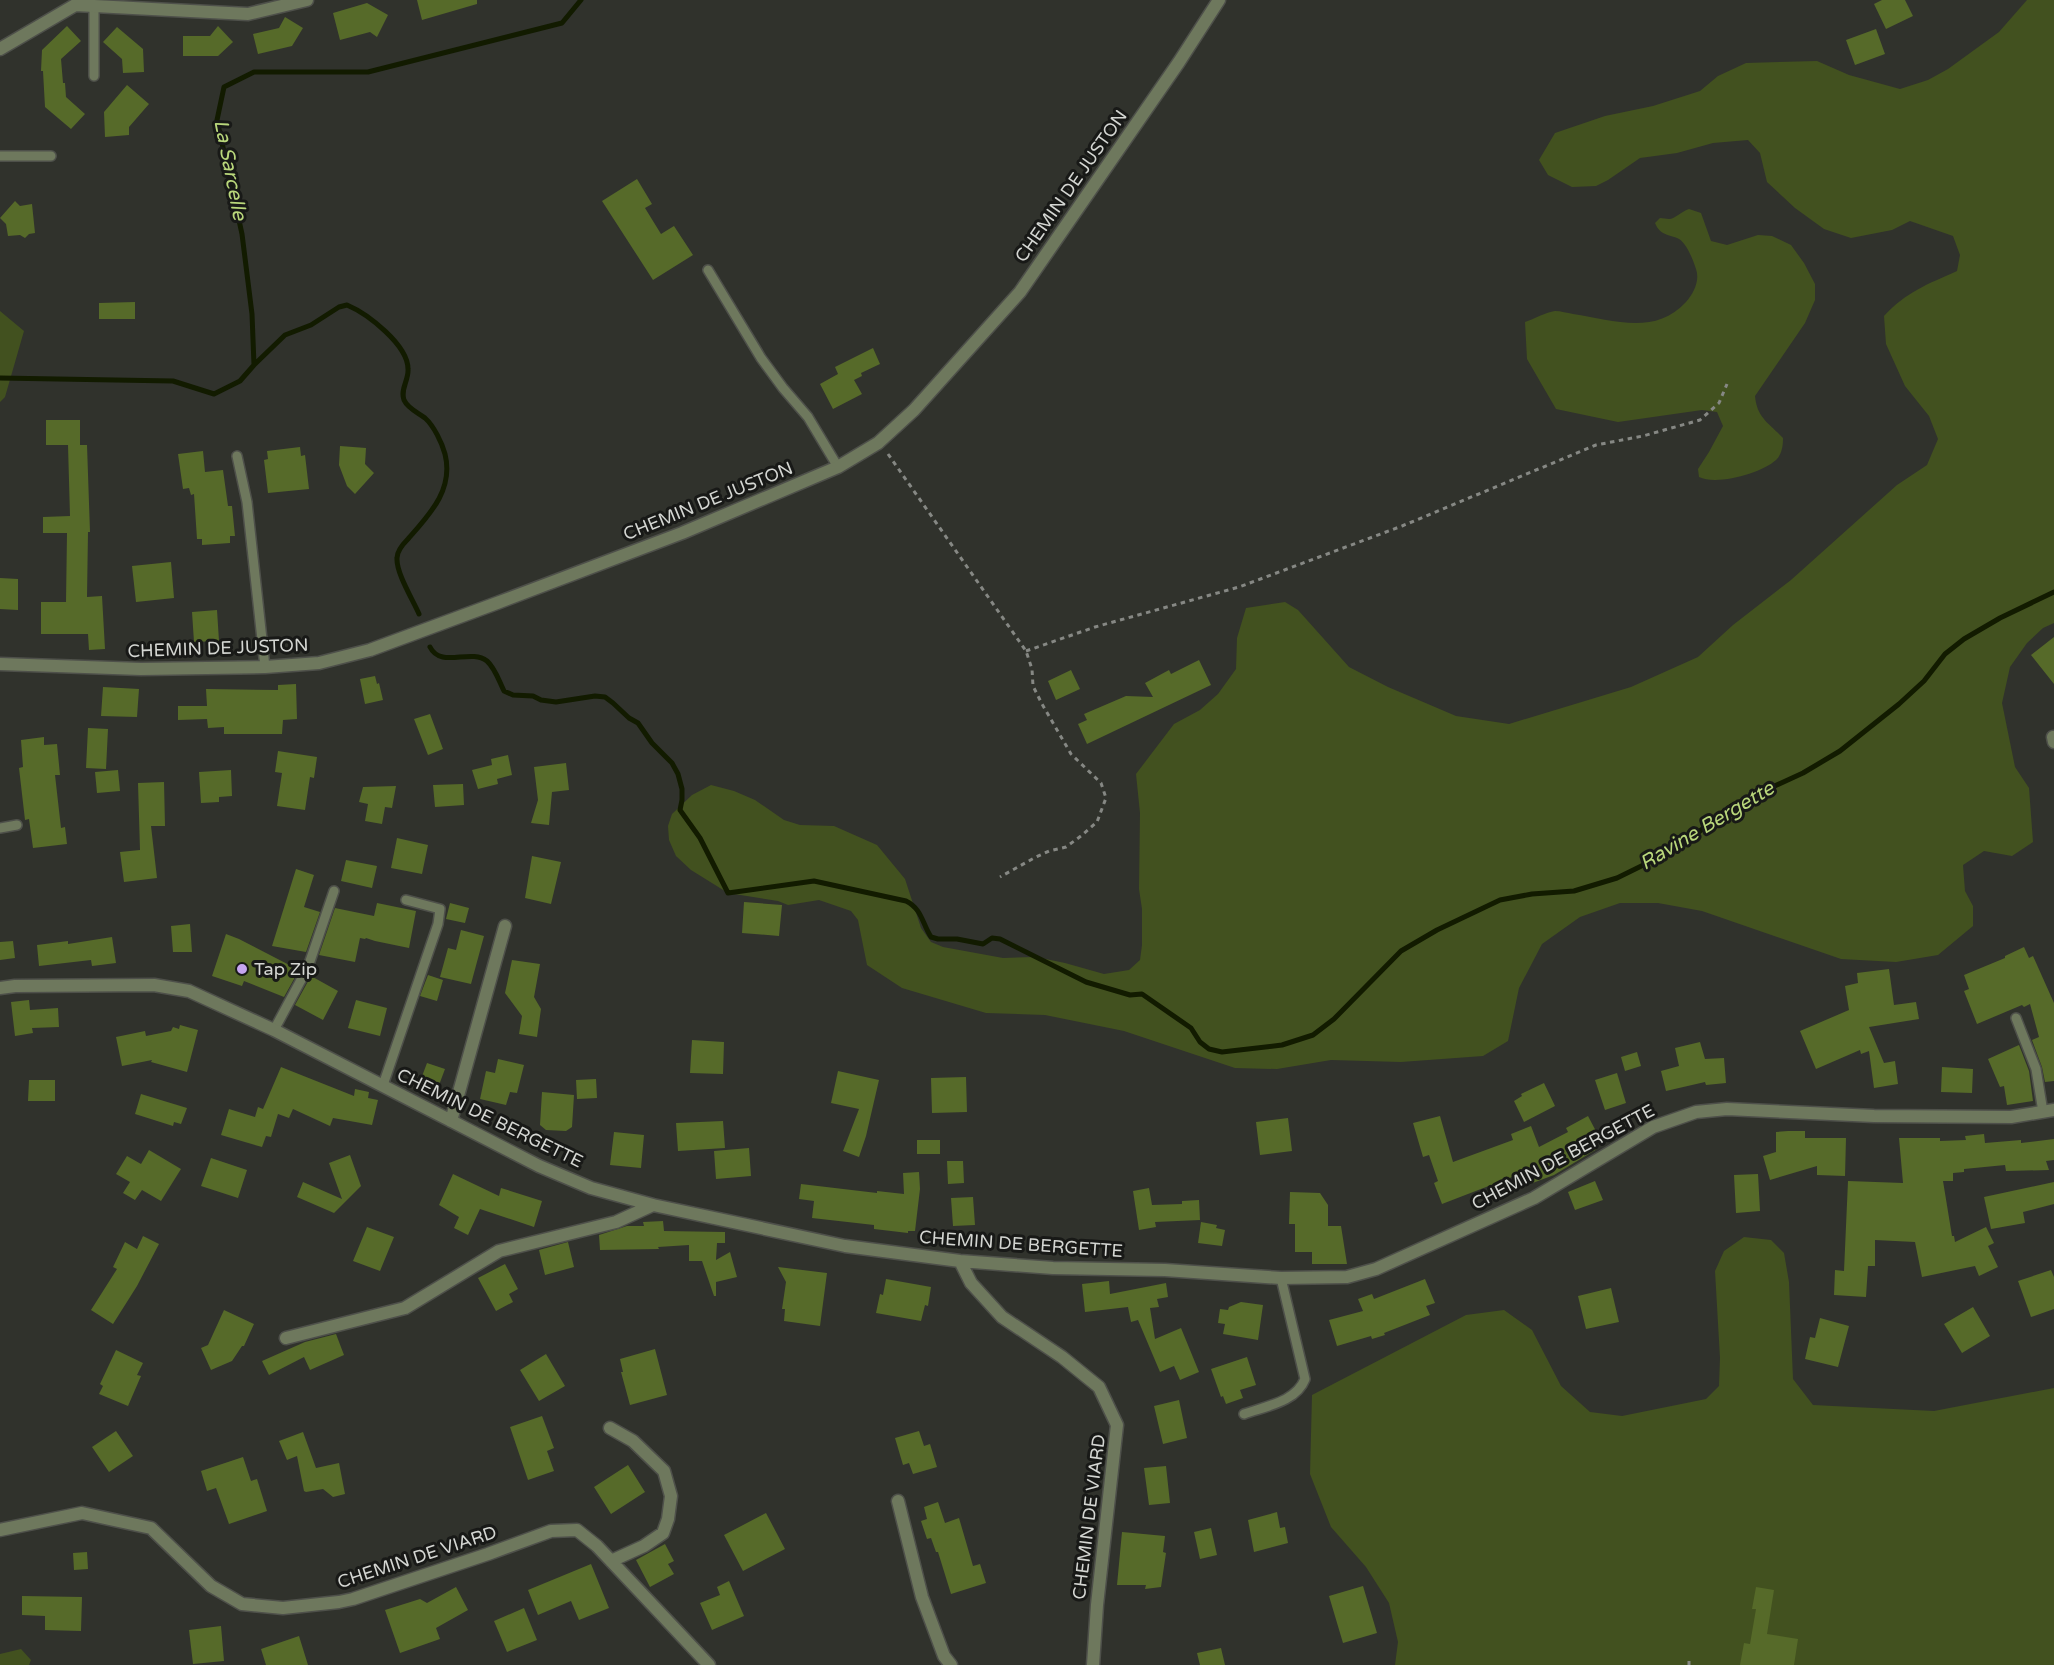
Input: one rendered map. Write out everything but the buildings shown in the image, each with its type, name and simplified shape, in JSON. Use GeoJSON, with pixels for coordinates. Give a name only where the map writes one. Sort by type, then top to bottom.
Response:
{"type":"FeatureCollection","features":[{"type":"Feature","properties":{"kind":"street"},"geometry":{"type":"LineString","coordinates":[[0,49],[84,4],[248,14],[307,0]]}},
{"type":"Feature","properties":{"kind":"street","name":"CHEMIN DE JUSTON"},"geometry":{"type":"LineString","coordinates":[[0,664],[141,669],[265,667],[319,663],[370,650],[682,533],[838,467],[878,442],[914,410],[1020,292],[1179,62],[1219,0]]}},
{"type":"Feature","properties":{"kind":"street"},"geometry":{"type":"LineString","coordinates":[[451,1121],[505,926]]}},
{"type":"Feature","properties":{"kind":"street","name":"CHEMIN DE BERGETTE"},"geometry":{"type":"LineString","coordinates":[[0,988],[154,985],[189,991],[274,1030],[539,1166],[591,1188],[653,1205],[845,1246],[960,1261],[1053,1268],[1165,1270],[1281,1278],[1347,1277],[1376,1269],[1534,1198],[1653,1127],[1696,1112],[1727,1109],[1874,1116],[2011,1117],[2049,1111]]}},
{"type":"Feature","properties":{"kind":"street"},"geometry":{"type":"LineString","coordinates":[[286,1338],[405,1308],[499,1251],[616,1222],[653,1205]]}},
{"type":"Feature","properties":{"kind":"street","name":"CHEMIN DE VIARD"},"geometry":{"type":"LineString","coordinates":[[960,1261],[971,1282],[1002,1317],[1062,1357],[1100,1387],[1117,1425],[1097,1605],[1093,1665]]}},
{"type":"Feature","properties":{"kind":"street"},"geometry":{"type":"LineString","coordinates":[[610,1428],[633,1441],[664,1471],[672,1496],[663,1533],[644,1546],[611,1561]]}},
{"type":"Feature","properties":{"kind":"street"},"geometry":{"type":"LineString","coordinates":[[898,1501],[922,1597],[944,1656],[951,1665]]}},
{"type":"Feature","properties":{"kind":"street","name":"CHEMIN DE VIARD"},"geometry":{"type":"LineString","coordinates":[[0,1530],[82,1514],[151,1528],[211,1586],[242,1604],[283,1608],[353,1599],[551,1531],[577,1530],[597,1545],[709,1665]]}},
{"type":"Feature","properties":{"kind":"lane"},"geometry":{"type":"LineString","coordinates":[[84,4],[94,76]]}},
{"type":"Feature","properties":{"kind":"lane"},"geometry":{"type":"LineString","coordinates":[[0,156],[51,156]]}},
{"type":"Feature","properties":{"kind":"lane"},"geometry":{"type":"LineString","coordinates":[[708,270],[761,358],[808,417],[838,467]]}},
{"type":"Feature","properties":{"kind":"lane"},"geometry":{"type":"LineString","coordinates":[[237,456],[247,502],[265,667]]}},
{"type":"Feature","properties":{"kind":"lane"},"geometry":{"type":"LineString","coordinates":[[0,828],[17,825]]}},
{"type":"Feature","properties":{"kind":"lane"},"geometry":{"type":"LineString","coordinates":[[274,1030],[308,967],[334,891]]}},
{"type":"Feature","properties":{"kind":"lane"},"geometry":{"type":"LineString","coordinates":[[383,1085],[438,924],[440,909],[406,900]]}},
{"type":"Feature","properties":{"kind":"lane"},"geometry":{"type":"LineString","coordinates":[[2016,1018],[2049,1111]]}},
{"type":"Feature","properties":{"kind":"lane"},"geometry":{"type":"LineString","coordinates":[[1244,1414],[1293,1397],[1302,1387],[1305,1379],[1281,1278]]}},
{"type":"Feature","properties":{"kind":"path"},"geometry":{"type":"LineString","coordinates":[[1026,651],[1095,627],[1239,587],[1402,526],[1596,445],[1643,436],[1700,420],[1719,403],[1727,384]]}},
{"type":"Feature","properties":{"kind":"path"},"geometry":{"type":"LineString","coordinates":[[878,442],[930,512],[1026,651],[1032,669],[1033,686],[1042,704],[1071,754],[1101,783],[1106,798],[1097,822],[1081,836],[1066,847],[1049,851],[1000,877]]}},
{"type":"Feature","properties":{"kind":"green space"},"geometry":{"type":"Polygon","coordinates":[[[2027,0],[2054,0],[2054,623],[2043,628],[2027,643],[2010,667],[2002,703],[2015,767],[2029,788],[2033,842],[2012,856],[1984,851],[1963,865],[1965,891],[1973,906],[1973,926],[1938,955],[1896,962],[1841,959],[1702,911],[1658,903],[1620,903],[1580,917],[1542,944],[1519,988],[1508,1041],[1483,1056],[1401,1062],[1331,1060],[1277,1069],[1235,1068],[1124,1031],[1045,1015],[986,1013],[902,988],[867,965],[858,920],[851,911],[819,900],[788,905],[778,901],[728,893],[691,870],[676,856],[669,840],[668,826],[672,814],[692,795],[711,785],[755,800],[784,820],[800,825],[834,826],[877,845],[905,879],[921,928],[931,942],[943,947],[1003,958],[1036,957],[1104,974],[1129,970],[1140,960],[1142,945],[1142,909],[1139,889],[1140,813],[1136,774],[1174,724],[1200,710],[1218,694],[1236,669],[1237,638],[1246,608],[1285,602],[1298,610],[1349,667],[1388,687],[1456,716],[1509,724],[1631,687],[1698,657],[1733,625],[1791,580],[1897,485],[1927,465],[1938,439],[1929,416],[1905,386],[1886,344],[1884,316],[1909,295],[1957,271],[1960,255],[1953,236],[1910,221],[1892,230],[1851,238],[1824,229],[1795,208],[1767,182],[1760,153],[1748,140],[1713,143],[1677,153],[1640,158],[1596,186],[1572,187],[1548,175],[1539,160],[1555,133],[1605,116],[1653,106],[1700,91],[1718,76],[1746,63],[1817,61],[1849,75],[1900,89],[1928,80],[1948,69],[1999,32],[2027,0]]]}},
{"type":"Feature","properties":{"kind":"green space"},"geometry":{"type":"Polygon","coordinates":[[[1689,209],[1701,213],[1711,241],[1727,245],[1758,235],[1772,236],[1791,245],[1815,284],[1815,300],[1805,323],[1755,396],[1761,415],[1783,438],[1781,453],[1776,460],[1761,469],[1728,479],[1699,477],[1698,469],[1723,426],[1717,412],[1702,410],[1618,422],[1556,409],[1527,359],[1525,322],[1548,313],[1557,311],[1618,322],[1647,322],[1674,313],[1686,302],[1697,282],[1693,261],[1689,251],[1680,240],[1662,232],[1655,223],[1660,218],[1671,219],[1689,209]]]}},
{"type":"Feature","properties":{"kind":"green space"},"geometry":{"type":"Polygon","coordinates":[[[0,311],[24,331],[5,397],[0,402],[0,311]]]}},
{"type":"Feature","properties":{"kind":"green space"},"geometry":{"type":"Polygon","coordinates":[[[1744,1237],[1771,1240],[1784,1253],[1789,1282],[1793,1379],[1813,1405],[1934,1411],[2054,1388],[2054,1665],[1395,1665],[1398,1642],[1389,1603],[1366,1567],[1331,1527],[1310,1474],[1312,1395],[1466,1315],[1504,1310],[1532,1330],[1561,1386],[1590,1412],[1622,1416],[1706,1399],[1719,1386],[1720,1358],[1715,1271],[1724,1251],[1744,1237]]]}},
{"type":"Feature","properties":{"kind":"green space"},"geometry":{"type":"Polygon","coordinates":[[[21,1649],[31,1660],[29,1665],[0,1665],[0,1654],[21,1649]]]}},
{"type":"Feature","properties":{"kind":"waterway","name":"La Sarcelle"},"geometry":{"type":"LineString","coordinates":[[0,378],[173,381],[214,394],[240,381],[254,365],[252,314],[242,234],[217,120],[224,87],[254,72],[368,72],[562,23],[581,0]]}},
{"type":"Feature","properties":{"kind":"waterway","name":"Ravine Bergette"},"geometry":{"type":"LineString","coordinates":[[254,365],[285,335],[311,325],[339,307],[347,305],[376,323],[401,350],[408,369],[403,392],[404,400],[425,418],[434,430],[444,450],[447,467],[446,479],[438,501],[424,521],[402,545],[397,555],[397,564],[402,579],[419,614]]}},
{"type":"Feature","properties":{"kind":"waterway","name":"Ravine Bergette"},"geometry":{"type":"LineString","coordinates":[[430,647],[441,657],[472,656],[487,661],[495,671],[504,691],[513,695],[533,696],[541,700],[556,702],[595,696],[605,697],[638,723],[652,743],[672,763],[678,774],[682,789],[680,810],[700,838],[728,893],[814,881],[906,901],[919,912],[931,937],[983,944],[992,938],[1000,939],[1086,982],[1130,995],[1142,994],[1191,1028],[1200,1042],[1209,1049],[1222,1052],[1282,1045],[1313,1035],[1334,1019],[1401,951],[1437,930],[1500,900],[1532,894],[1574,891],[1617,878],[1680,847],[1731,806],[1803,773],[1840,751],[1899,704],[1924,681],[1945,654],[1964,639],[2000,618],[2054,592]]}},
{"type":"Feature","properties":{"kind":"place","name":"Tap Zip"},"geometry":{"type":"Point","coordinates":[242,969]}}]}
